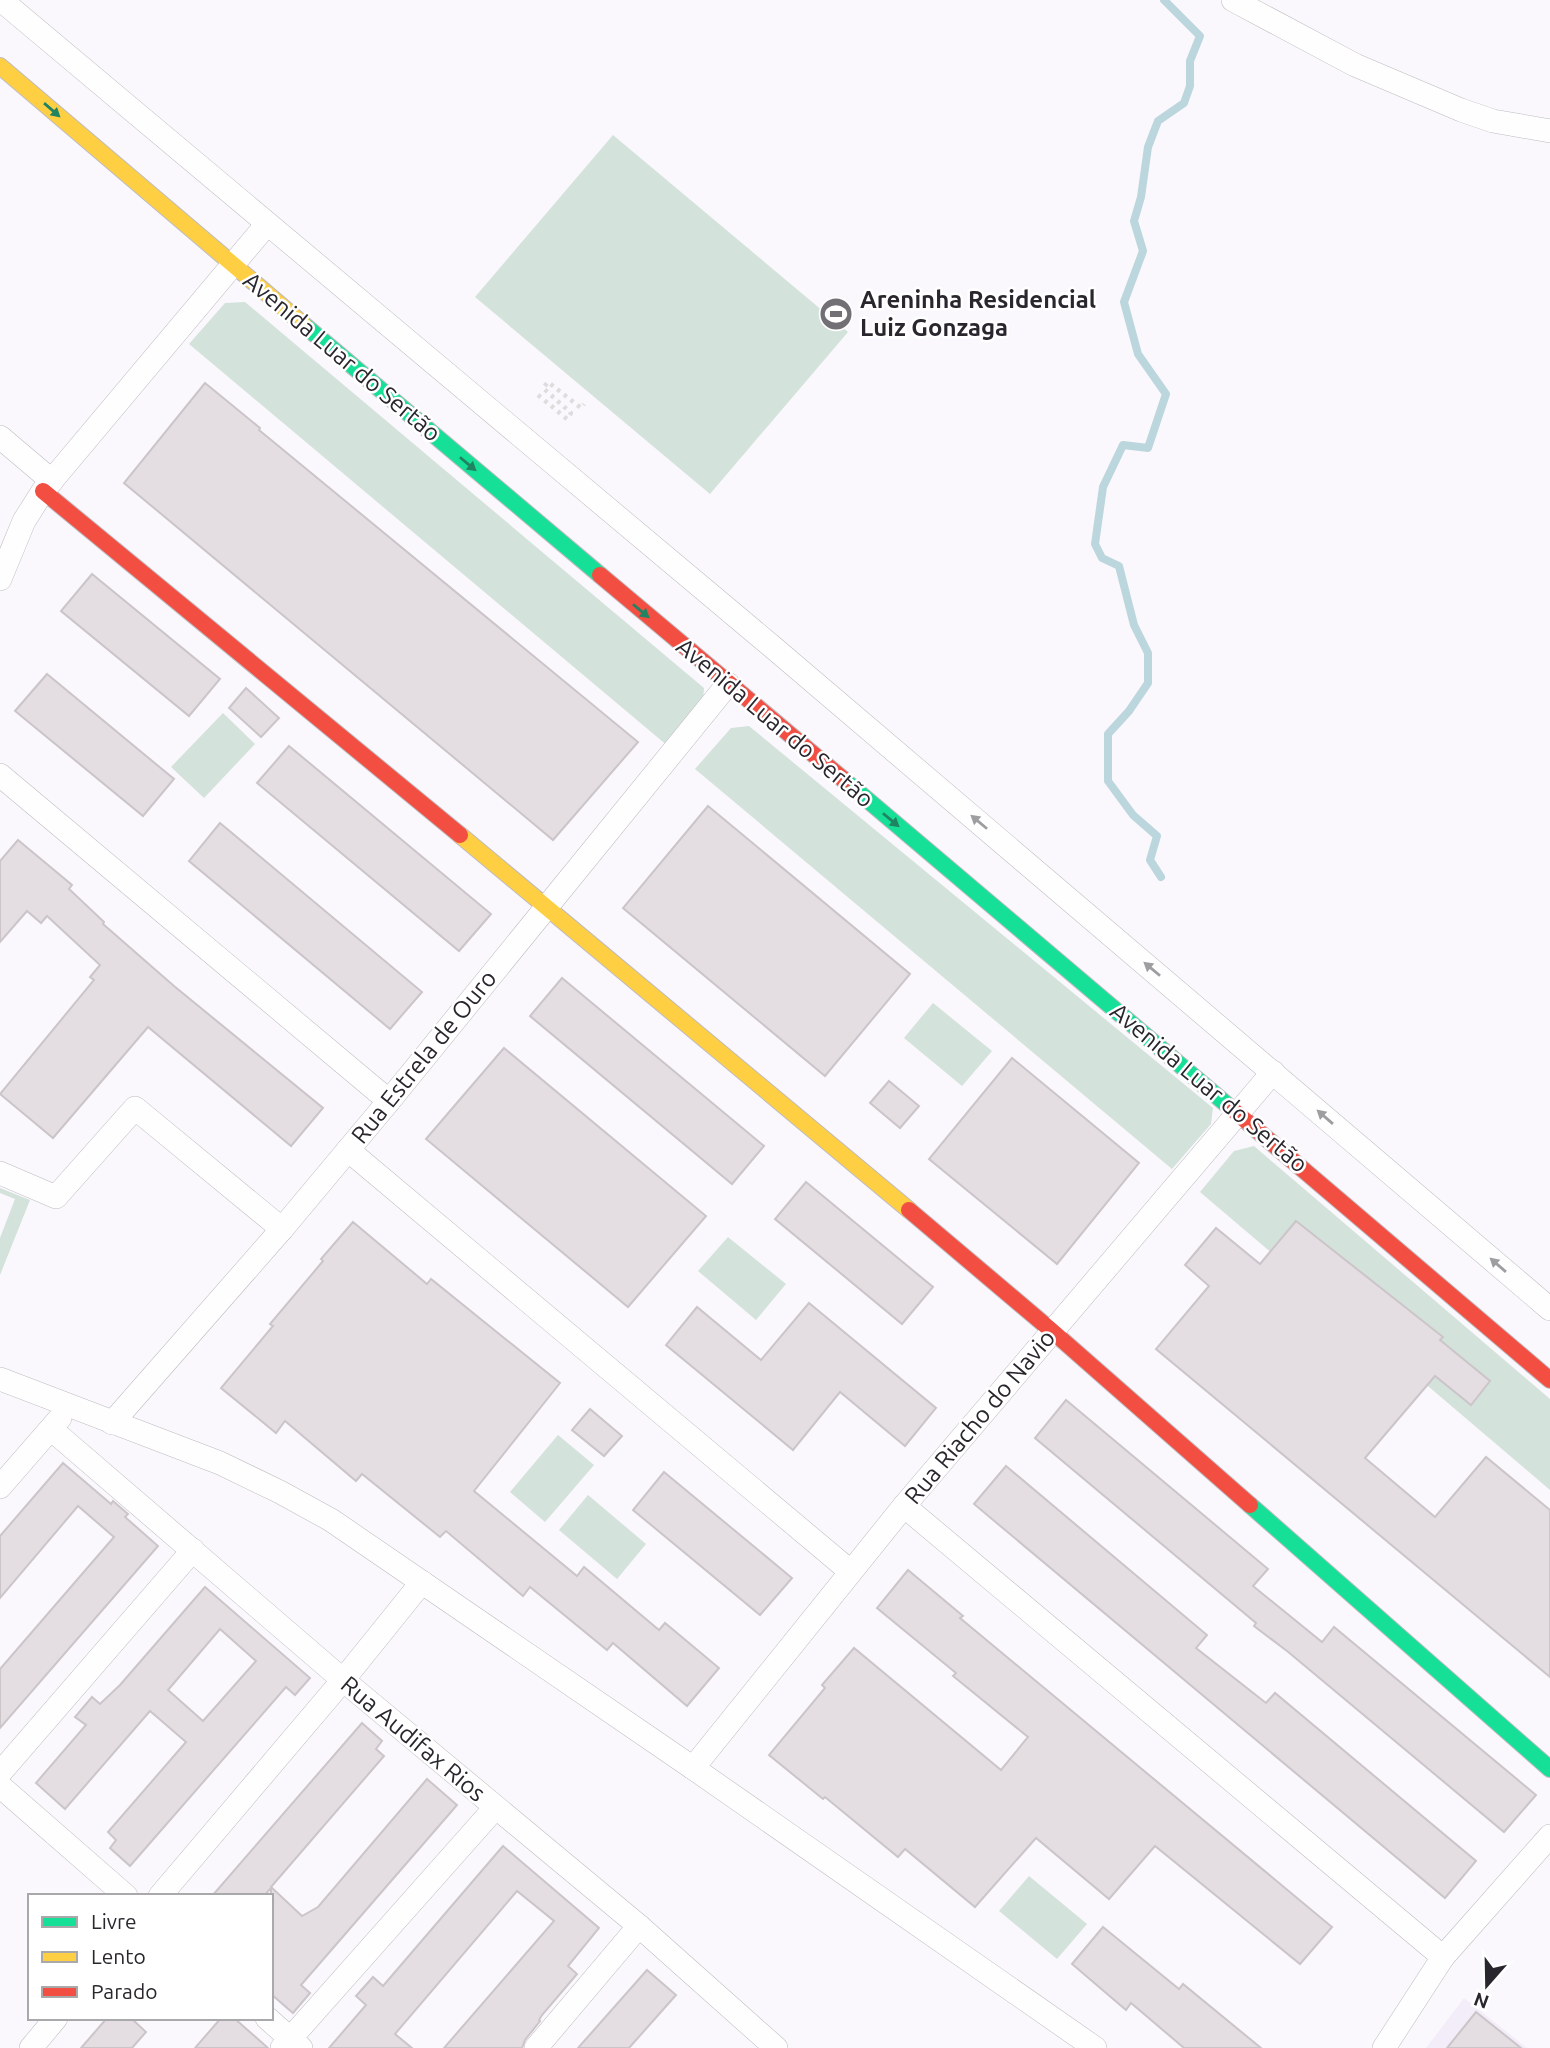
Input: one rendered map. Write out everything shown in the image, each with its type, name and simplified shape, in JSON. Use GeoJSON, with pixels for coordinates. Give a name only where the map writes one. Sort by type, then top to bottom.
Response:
{"type":"FeatureCollection","features":[{"type":"Feature","properties":{"kind":"street"},"geometry":{"type":"LineString","coordinates":[[2,0],[765,640],[1550,1309]]}},
{"type":"Feature","properties":{"kind":"street"},"geometry":{"type":"LineString","coordinates":[[1233,0],[1355,65],[1461,110],[1493,121],[1550,131]]}},
{"type":"Feature","properties":{"kind":"street","name":"Avenida Luar do Sertão"},"geometry":{"type":"LineString","coordinates":[[0,66],[728,684],[1238,1112],[1550,1380]]}},
{"type":"Feature","properties":{"kind":"street"},"geometry":{"type":"LineString","coordinates":[[0,579],[24,521],[48,486],[267,224]]}},
{"type":"Feature","properties":{"kind":"street"},"geometry":{"type":"LineString","coordinates":[[0,437],[48,486],[1052,1331],[1550,1769]]}},
{"type":"Feature","properties":{"kind":"street","name":"Rua Estrela de Ouro"},"geometry":{"type":"LineString","coordinates":[[111,1423],[389,1101],[728,684]]}},
{"type":"Feature","properties":{"kind":"street"},"geometry":{"type":"LineString","coordinates":[[0,775],[389,1101]]}},
{"type":"Feature","properties":{"kind":"street","name":"Rua Riacho do Navio"},"geometry":{"type":"LineString","coordinates":[[693,1768],[904,1506],[1273,1072]]}},
{"type":"Feature","properties":{"kind":"street"},"geometry":{"type":"LineString","coordinates":[[0,1174],[57,1196],[135,1108],[282,1228]]}},
{"type":"Feature","properties":{"kind":"street"},"geometry":{"type":"LineString","coordinates":[[348,1150],[850,1571]]}},
{"type":"Feature","properties":{"kind":"street"},"geometry":{"type":"LineString","coordinates":[[0,1378],[220,1464],[331,1520],[1095,2048]]}},
{"type":"Feature","properties":{"kind":"street"},"geometry":{"type":"LineString","coordinates":[[0,1487],[71,1406]]}},
{"type":"Feature","properties":{"kind":"street","name":"Rua Audifax Rios"},"geometry":{"type":"LineString","coordinates":[[51,1429],[343,1680],[639,1926],[776,2048]]}},
{"type":"Feature","properties":{"kind":"street"},"geometry":{"type":"LineString","coordinates":[[904,1506],[1443,1956]]}},
{"type":"Feature","properties":{"kind":"street"},"geometry":{"type":"LineString","coordinates":[[0,1773],[193,1550]]}},
{"type":"Feature","properties":{"kind":"street"},"geometry":{"type":"LineString","coordinates":[[162,1894],[343,1680],[422,1582]]}},
{"type":"Feature","properties":{"kind":"street"},"geometry":{"type":"LineString","coordinates":[[0,1786],[124,1894]]}},
{"type":"Feature","properties":{"kind":"street"},"geometry":{"type":"LineString","coordinates":[[269,2020],[291,2045],[495,1808]]}},
{"type":"Feature","properties":{"kind":"street"},"geometry":{"type":"LineString","coordinates":[[1384,2048],[1443,1956],[1550,1836]]}},
{"type":"Feature","properties":{"kind":"street"},"geometry":{"type":"LineString","coordinates":[[536,2048],[639,1926]]}},
{"type":"Feature","properties":{"kind":"street"},"geometry":{"type":"LineString","coordinates":[[31,2048],[54,2020]]}},
{"type":"Feature","properties":{"kind":"path"},"geometry":{"type":"LineString","coordinates":[[538,395],[566,419],[571,413],[543,388],[548,382],[581,408],[584,404]]}},
{"type":"Feature","properties":{"kind":"shaded area"},"geometry":{"type":"Polygon","coordinates":[[[613,135],[848,332],[710,494],[475,297],[613,135]]]}},
{"type":"Feature","properties":{"kind":"shaded area"},"geometry":{"type":"Polygon","coordinates":[[[245,302],[704,688],[703,701],[669,747],[189,344],[225,303],[245,302]]]}},
{"type":"Feature","properties":{"kind":"shaded area"},"geometry":{"type":"Polygon","coordinates":[[[223,713],[255,744],[204,798],[171,767],[223,713]]]}},
{"type":"Feature","properties":{"kind":"shaded area"},"geometry":{"type":"Polygon","coordinates":[[[749,726],[1213,1108],[1211,1124],[1172,1169],[695,769],[731,728],[749,726]]]}},
{"type":"Feature","properties":{"kind":"shaded area"},"geometry":{"type":"Polygon","coordinates":[[[933,1003],[992,1051],[962,1086],[904,1038],[933,1003]]]}},
{"type":"Feature","properties":{"kind":"shaded area"},"geometry":{"type":"Polygon","coordinates":[[[1254,1146],[1550,1399],[1550,1490],[1200,1192],[1234,1151],[1254,1146]]]}},
{"type":"Feature","properties":{"kind":"shaded area"},"geometry":{"type":"Polygon","coordinates":[[[0,1188],[30,1200],[0,1275],[0,1238],[15,1199],[0,1193],[0,1188]]]}},
{"type":"Feature","properties":{"kind":"shaded area"},"geometry":{"type":"Polygon","coordinates":[[[728,1237],[786,1284],[756,1320],[698,1271],[728,1237]]]}},
{"type":"Feature","properties":{"kind":"shaded area"},"geometry":{"type":"Polygon","coordinates":[[[558,1435],[594,1465],[545,1522],[510,1492],[558,1435]]]}},
{"type":"Feature","properties":{"kind":"shaded area"},"geometry":{"type":"Polygon","coordinates":[[[588,1495],[646,1544],[617,1579],[559,1530],[588,1495]]]}},
{"type":"Feature","properties":{"kind":"shaded area"},"geometry":{"type":"Polygon","coordinates":[[[1029,1876],[1087,1924],[1057,1959],[999,1911],[1029,1876]]]}},
{"type":"Feature","properties":{"kind":"shaded area"},"geometry":{"type":"Polygon","coordinates":[[[1464,1998],[1527,2048],[1426,2048],[1464,1998]]]}},
{"type":"Feature","properties":{"kind":"building"},"geometry":{"type":"Polygon","coordinates":[[[205,383],[638,742],[553,840],[124,483],[205,383]]]}},
{"type":"Feature","properties":{"kind":"building"},"geometry":{"type":"Polygon","coordinates":[[[92,574],[220,679],[189,716],[61,611],[92,574]]]}},
{"type":"Feature","properties":{"kind":"building"},"geometry":{"type":"Polygon","coordinates":[[[47,674],[174,779],[143,816],[15,711],[47,674]]]}},
{"type":"Feature","properties":{"kind":"building"},"geometry":{"type":"Polygon","coordinates":[[[246,688],[279,718],[261,737],[229,708],[246,688]]]}},
{"type":"Feature","properties":{"kind":"building"},"geometry":{"type":"Polygon","coordinates":[[[289,746],[491,914],[459,951],[257,783],[289,746]]]}},
{"type":"Feature","properties":{"kind":"building"},"geometry":{"type":"Polygon","coordinates":[[[708,806],[910,974],[825,1076],[623,908],[708,806]]]}},
{"type":"Feature","properties":{"kind":"building"},"geometry":{"type":"Polygon","coordinates":[[[220,823],[422,992],[390,1029],[189,861],[220,823]]]}},
{"type":"Feature","properties":{"kind":"building"},"geometry":{"type":"Polygon","coordinates":[[[18,840],[72,885],[69,889],[104,922],[103,924],[323,1108],[291,1146],[148,1027],[53,1138],[0,1094],[94,980],[90,977],[100,965],[47,916],[41,923],[27,911],[0,942],[0,861],[18,840]]]}},
{"type":"Feature","properties":{"kind":"building"},"geometry":{"type":"Polygon","coordinates":[[[562,978],[764,1146],[732,1184],[530,1016],[562,978]]]}},
{"type":"Feature","properties":{"kind":"building"},"geometry":{"type":"Polygon","coordinates":[[[504,1048],[706,1216],[628,1307],[426,1139],[504,1048]]]}},
{"type":"Feature","properties":{"kind":"building"},"geometry":{"type":"Polygon","coordinates":[[[1012,1058],[1139,1163],[1057,1264],[929,1159],[1012,1058]]]}},
{"type":"Feature","properties":{"kind":"building"},"geometry":{"type":"Polygon","coordinates":[[[889,1081],[919,1106],[900,1128],[870,1103],[889,1081]]]}},
{"type":"Feature","properties":{"kind":"building"},"geometry":{"type":"Polygon","coordinates":[[[806,1182],[933,1287],[902,1324],[775,1219],[806,1182]]]}},
{"type":"Feature","properties":{"kind":"building"},"geometry":{"type":"Polygon","coordinates":[[[1296,1221],[1443,1337],[1440,1340],[1490,1381],[1471,1405],[1435,1376],[1365,1458],[1435,1517],[1486,1457],[1550,1510],[1550,1677],[1156,1349],[1209,1286],[1185,1265],[1216,1228],[1260,1264],[1296,1221]]]}},
{"type":"Feature","properties":{"kind":"building"},"geometry":{"type":"Polygon","coordinates":[[[353,1222],[427,1284],[431,1279],[560,1383],[474,1491],[577,1576],[584,1567],[659,1630],[665,1623],[719,1668],[687,1706],[613,1643],[607,1650],[530,1587],[523,1596],[446,1531],[440,1537],[362,1474],[356,1481],[285,1421],[276,1433],[221,1388],[273,1326],[270,1324],[353,1222]]]}},
{"type":"Feature","properties":{"kind":"building"},"geometry":{"type":"Polygon","coordinates":[[[809,1303],[936,1408],[905,1446],[840,1392],[793,1450],[666,1345],[697,1307],[761,1360],[809,1303]]]}},
{"type":"Feature","properties":{"kind":"building"},"geometry":{"type":"Polygon","coordinates":[[[1066,1400],[1268,1569],[1253,1586],[1322,1642],[1334,1627],[1536,1795],[1504,1832],[1254,1626],[1256,1623],[1035,1438],[1066,1400]]]}},
{"type":"Feature","properties":{"kind":"building"},"geometry":{"type":"Polygon","coordinates":[[[590,1409],[622,1436],[604,1456],[572,1430],[590,1409]]]}},
{"type":"Feature","properties":{"kind":"building"},"geometry":{"type":"Polygon","coordinates":[[[63,1463],[111,1504],[113,1501],[128,1514],[125,1517],[158,1546],[0,1728],[0,1669],[114,1537],[78,1506],[0,1598],[0,1536],[63,1463]]]}},
{"type":"Feature","properties":{"kind":"building"},"geometry":{"type":"Polygon","coordinates":[[[1006,1466],[1207,1635],[1196,1648],[1266,1703],[1275,1693],[1476,1861],[1445,1898],[974,1504],[1006,1466]]]}},
{"type":"Feature","properties":{"kind":"building"},"geometry":{"type":"Polygon","coordinates":[[[664,1472],[792,1578],[760,1615],[633,1510],[664,1472]]]}},
{"type":"Feature","properties":{"kind":"building"},"geometry":{"type":"Polygon","coordinates":[[[908,1570],[963,1616],[960,1618],[1332,1927],[1300,1964],[1155,1846],[1109,1899],[1036,1838],[975,1907],[905,1849],[898,1857],[769,1755],[825,1688],[822,1685],[854,1648],[1001,1770],[1028,1737],[953,1676],[956,1673],[877,1608],[908,1570]]]}},
{"type":"Feature","properties":{"kind":"building"},"geometry":{"type":"Polygon","coordinates":[[[205,1587],[310,1678],[295,1695],[286,1687],[130,1866],[110,1848],[116,1840],[108,1832],[186,1742],[150,1711],[65,1809],[36,1783],[86,1725],[75,1717],[92,1697],[100,1704],[120,1685],[205,1587]],[[220,1629],[168,1690],[203,1721],[256,1661],[220,1629]]]}},
{"type":"Feature","properties":{"kind":"building"},"geometry":{"type":"Polygon","coordinates":[[[362,1723],[382,1741],[376,1749],[384,1756],[271,1887],[302,1916],[318,1907],[427,1779],[457,1805],[301,1985],[310,1993],[293,2013],[273,1996],[271,1888],[266,1894],[214,1894],[362,1723]]]}},
{"type":"Feature","properties":{"kind":"building"},"geometry":{"type":"Polygon","coordinates":[[[503,1846],[599,1928],[568,1966],[577,1974],[542,2015],[522,2048],[444,2048],[554,1921],[517,1891],[395,2034],[412,2048],[329,2048],[366,2005],[356,1996],[373,1977],[383,1986],[503,1846]]]}},
{"type":"Feature","properties":{"kind":"building"},"geometry":{"type":"Polygon","coordinates":[[[1103,1927],[1179,1989],[1183,1984],[1261,2048],[1184,2048],[1131,2003],[1126,2010],[1072,1964],[1103,1927]]]}},
{"type":"Feature","properties":{"kind":"building"},"geometry":{"type":"Polygon","coordinates":[[[647,1970],[676,1995],[629,2048],[578,2048],[647,1970]]]}},
{"type":"Feature","properties":{"kind":"building"},"geometry":{"type":"Polygon","coordinates":[[[1476,2012],[1521,2048],[1447,2048],[1476,2012]]]}},
{"type":"Feature","properties":{"kind":"building"},"geometry":{"type":"Polygon","coordinates":[[[105,2020],[133,2020],[146,2032],[132,2048],[81,2048],[105,2020]]]}},
{"type":"Feature","properties":{"kind":"building"},"geometry":{"type":"Polygon","coordinates":[[[219,2020],[236,2020],[268,2048],[195,2048],[219,2020]]]}},
{"type":"Feature","properties":{"kind":"waterway"},"geometry":{"type":"LineString","coordinates":[[1161,877],[1150,860],[1157,836],[1133,815],[1108,781],[1108,734],[1129,711],[1148,683],[1148,653],[1134,625],[1119,566],[1102,558],[1095,544],[1103,487],[1123,445],[1148,448],[1166,394],[1138,354],[1124,302],[1143,251],[1134,221],[1141,197],[1148,147],[1158,121],[1184,103],[1190,86],[1190,61],[1200,36],[1164,0]]}},
{"type":"Feature","properties":{"kind":"traffic: fast"},"geometry":{"type":"LineString","coordinates":[[304,325],[600,575]]}},
{"type":"Feature","properties":{"kind":"traffic: fast"},"geometry":{"type":"LineString","coordinates":[[844,780],[1232,1109]]}},
{"type":"Feature","properties":{"kind":"traffic: fast"},"geometry":{"type":"LineString","coordinates":[[1250,1505],[1550,1769]]}},
{"type":"Feature","properties":{"kind":"traffic: slow"},"geometry":{"type":"LineString","coordinates":[[0,66],[304,325]]}},
{"type":"Feature","properties":{"kind":"traffic: slow"},"geometry":{"type":"LineString","coordinates":[[460,835],[909,1210]]}},
{"type":"Feature","properties":{"kind":"traffic: jam"},"geometry":{"type":"LineString","coordinates":[[43,491],[460,835]]}},
{"type":"Feature","properties":{"kind":"traffic: jam"},"geometry":{"type":"LineString","coordinates":[[600,575],[844,780]]}},
{"type":"Feature","properties":{"kind":"traffic: jam"},"geometry":{"type":"LineString","coordinates":[[1232,1109],[1550,1380]]}},
{"type":"Feature","properties":{"kind":"traffic: jam"},"geometry":{"type":"LineString","coordinates":[[909,1210],[1250,1505]]}},
{"type":"Feature","properties":{"kind":"place","name":"Areninha Residencial Luiz Gonzaga"},"geometry":{"type":"Point","coordinates":[836,314]}}]}
